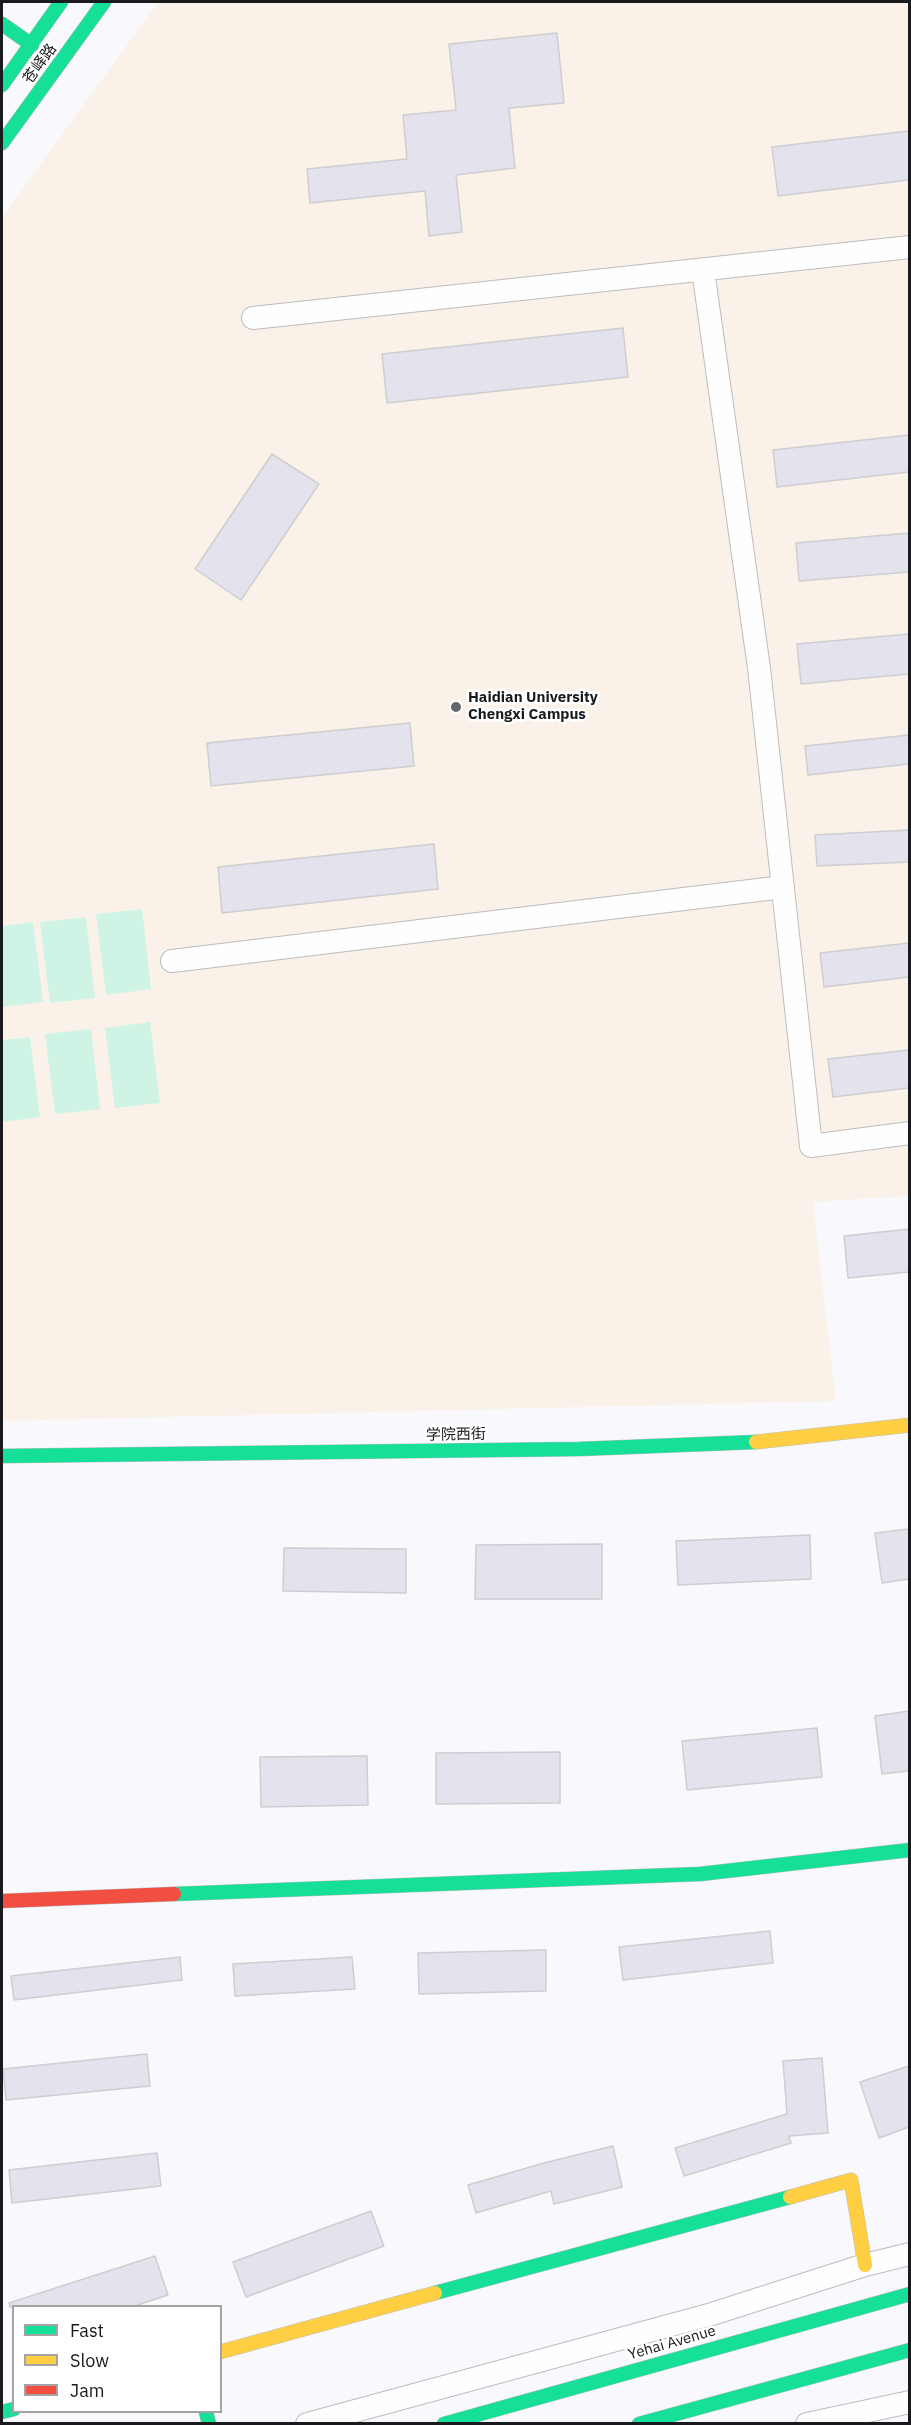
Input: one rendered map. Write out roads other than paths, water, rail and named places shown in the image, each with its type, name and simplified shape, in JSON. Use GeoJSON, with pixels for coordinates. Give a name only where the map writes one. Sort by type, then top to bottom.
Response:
{"type":"FeatureCollection","features":[{"type":"Feature","properties":{"kind":"main road","name":"苍峄路"},"geometry":{"type":"LineString","coordinates":[[2,85],[61,2]]}},
{"type":"Feature","properties":{"kind":"main road","name":"苍峄路"},"geometry":{"type":"LineString","coordinates":[[2,144],[104,2]]}},
{"type":"Feature","properties":{"kind":"main road"},"geometry":{"type":"LineString","coordinates":[[2,24],[32,45]]}},
{"type":"Feature","properties":{"kind":"main road","name":"学院西街"},"geometry":{"type":"LineString","coordinates":[[2,1456],[579,1449],[772,1441],[909,1425]]}},
{"type":"Feature","properties":{"kind":"main road"},"geometry":{"type":"LineString","coordinates":[[2,1901],[700,1874],[909,1850]]}},
{"type":"Feature","properties":{"kind":"main road"},"geometry":{"type":"LineString","coordinates":[[222,2351],[851,2180],[865,2265]]}},
{"type":"Feature","properties":{"kind":"main road","name":"Yehai Avenue"},"geometry":{"type":"LineString","coordinates":[[444,2424],[909,2294]]}},
{"type":"Feature","properties":{"kind":"main road"},"geometry":{"type":"LineString","coordinates":[[639,2424],[909,2350]]}},
{"type":"Feature","properties":{"kind":"street"},"geometry":{"type":"LineString","coordinates":[[253,318],[909,247]]}},
{"type":"Feature","properties":{"kind":"street"},"geometry":{"type":"LineString","coordinates":[[703,270],[759,668],[811,1146],[909,1133]]}},
{"type":"Feature","properties":{"kind":"street"},"geometry":{"type":"LineString","coordinates":[[172,961],[783,887]]}},
{"type":"Feature","properties":{"kind":"street"},"geometry":{"type":"LineString","coordinates":[[307,2424],[712,2314],[909,2253]]}},
{"type":"Feature","properties":{"kind":"street"},"geometry":{"type":"LineString","coordinates":[[807,2424],[909,2402]]}},
{"type":"Feature","properties":{"kind":"place","name":"Haidian University Chengxi Campus"},"geometry":{"type":"Point","coordinates":[456,707]}}]}
